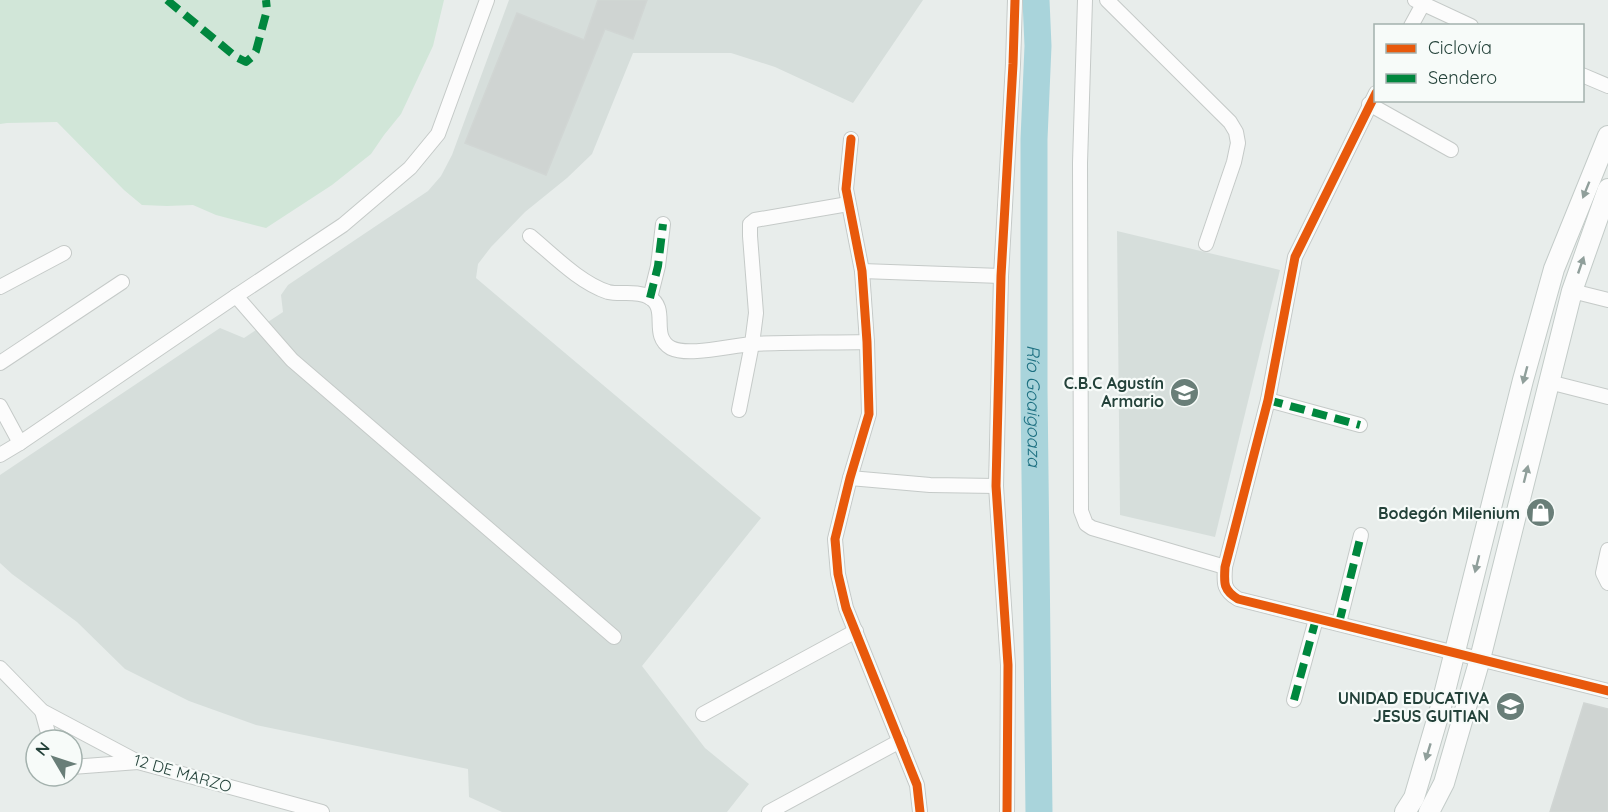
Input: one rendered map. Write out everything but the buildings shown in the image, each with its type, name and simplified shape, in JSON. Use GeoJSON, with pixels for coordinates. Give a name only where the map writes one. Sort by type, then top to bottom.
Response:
{"type":"FeatureCollection","features":[{"type":"Feature","properties":{"kind":"main road"},"geometry":{"type":"LineString","coordinates":[[1405,812],[1414,798],[1442,703],[1523,380],[1554,269],[1608,136]]}},
{"type":"Feature","properties":{"kind":"main road"},"geometry":{"type":"LineString","coordinates":[[1429,812],[1444,783],[1480,659],[1572,291],[1608,189]]}},
{"type":"Feature","properties":{"kind":"street"},"geometry":{"type":"LineString","coordinates":[[0,455],[343,225],[410,168],[438,134],[487,0]]}},
{"type":"Feature","properties":{"kind":"street"},"geometry":{"type":"LineString","coordinates":[[1007,812],[1008,665],[996,486],[1001,276],[1015,0]]}},
{"type":"Feature","properties":{"kind":"street"},"geometry":{"type":"LineString","coordinates":[[1084,0],[1080,163],[1081,511],[1086,524],[1092,528],[1225,567]]}},
{"type":"Feature","properties":{"kind":"street"},"geometry":{"type":"LineString","coordinates":[[1107,0],[1230,122],[1236,132],[1238,143],[1234,162],[1206,244]]}},
{"type":"Feature","properties":{"kind":"street"},"geometry":{"type":"LineString","coordinates":[[1412,24],[1419,2],[1467,24]]}},
{"type":"Feature","properties":{"kind":"street"},"geometry":{"type":"LineString","coordinates":[[1584,76],[1608,86]]}},
{"type":"Feature","properties":{"kind":"street"},"geometry":{"type":"LineString","coordinates":[[1372,99],[1295,257],[1268,400],[1225,567],[1226,588],[1229,594],[1238,599],[1608,691]]}},
{"type":"Feature","properties":{"kind":"street"},"geometry":{"type":"LineString","coordinates":[[1377,102],[1451,150]]}},
{"type":"Feature","properties":{"kind":"street"},"geometry":{"type":"LineString","coordinates":[[850,139],[846,189],[862,271],[867,342],[868,414],[836,539],[838,574],[846,608],[917,785],[920,812]]}},
{"type":"Feature","properties":{"kind":"street"},"geometry":{"type":"LineString","coordinates":[[739,410],[756,313],[750,224],[755,220],[848,204]]}},
{"type":"Feature","properties":{"kind":"street"},"geometry":{"type":"LineString","coordinates":[[650,298],[658,266],[663,224]]}},
{"type":"Feature","properties":{"kind":"street"},"geometry":{"type":"LineString","coordinates":[[530,236],[576,274],[596,287],[611,293],[627,292],[646,296],[654,301],[659,311],[661,337],[674,349],[694,351],[752,344],[867,342]]}},
{"type":"Feature","properties":{"kind":"street"},"geometry":{"type":"LineString","coordinates":[[0,287],[64,253]]}},
{"type":"Feature","properties":{"kind":"street"},"geometry":{"type":"LineString","coordinates":[[862,271],[1001,276]]}},
{"type":"Feature","properties":{"kind":"street"},"geometry":{"type":"LineString","coordinates":[[0,363],[123,282]]}},
{"type":"Feature","properties":{"kind":"street"},"geometry":{"type":"LineString","coordinates":[[1572,291],[1608,300]]}},
{"type":"Feature","properties":{"kind":"street"},"geometry":{"type":"LineString","coordinates":[[236,296],[292,360],[614,638]]}},
{"type":"Feature","properties":{"kind":"street"},"geometry":{"type":"LineString","coordinates":[[1549,382],[1608,397]]}},
{"type":"Feature","properties":{"kind":"street"},"geometry":{"type":"LineString","coordinates":[[1268,400],[1360,425]]}},
{"type":"Feature","properties":{"kind":"street"},"geometry":{"type":"LineString","coordinates":[[0,406],[20,443]]}},
{"type":"Feature","properties":{"kind":"street"},"geometry":{"type":"LineString","coordinates":[[850,478],[930,485],[996,486]]}},
{"type":"Feature","properties":{"kind":"street"},"geometry":{"type":"LineString","coordinates":[[1339,623],[1361,535]]}},
{"type":"Feature","properties":{"kind":"street"},"geometry":{"type":"LineString","coordinates":[[1608,550],[1603,573],[1608,584]]}},
{"type":"Feature","properties":{"kind":"street"},"geometry":{"type":"LineString","coordinates":[[1294,700],[1316,619]]}},
{"type":"Feature","properties":{"kind":"street"},"geometry":{"type":"LineString","coordinates":[[704,714],[856,631]]}},
{"type":"Feature","properties":{"kind":"street","name":"12 DE MARZO"},"geometry":{"type":"LineString","coordinates":[[0,668],[42,711],[138,762],[322,812]]}},
{"type":"Feature","properties":{"kind":"street"},"geometry":{"type":"LineString","coordinates":[[42,711],[47,728]]}},
{"type":"Feature","properties":{"kind":"street"},"geometry":{"type":"LineString","coordinates":[[769,812],[900,741]]}},
{"type":"Feature","properties":{"kind":"street"},"geometry":{"type":"LineString","coordinates":[[84,766],[138,762]]}},
{"type":"Feature","properties":{"kind":"shaded area"},"geometry":{"type":"Polygon","coordinates":[[[509,0],[923,0],[853,103],[775,67],[731,53],[633,53],[592,154],[525,212],[478,264],[476,278],[761,518],[642,666],[705,748],[749,784],[727,812],[502,812],[469,797],[468,769],[256,725],[189,701],[125,669],[77,622],[0,563],[0,475],[220,328],[244,338],[283,312],[281,295],[288,285],[428,191],[441,176],[452,155],[509,0]]]}},
{"type":"Feature","properties":{"kind":"shaded area","name":"C.B.C Agustín Armario"},"geometry":{"type":"Polygon","coordinates":[[[1117,231],[1280,270],[1215,537],[1120,515],[1117,231]]]}},
{"type":"Feature","properties":{"kind":"green space"},"geometry":{"type":"Polygon","coordinates":[[[0,0],[444,0],[433,46],[401,114],[371,154],[332,185],[266,228],[216,215],[193,205],[142,205],[124,190],[57,122],[0,124],[0,0]]]}},
{"type":"Feature","properties":{"kind":"waterway","name":"Río Goaigoaza"},"geometry":{"type":"LineString","coordinates":[[1036,0],[1038,46],[1034,139],[1034,390],[1039,812]]}},
{"type":"Feature","properties":{"kind":"marked path"},"geometry":{"type":"LineString","coordinates":[[167,0],[236,57],[246,62],[256,51],[267,10],[266,0]]}},
{"type":"Feature","properties":{"kind":"marked path"},"geometry":{"type":"LineString","coordinates":[[650,298],[658,266],[663,224]]}},
{"type":"Feature","properties":{"kind":"marked path"},"geometry":{"type":"LineString","coordinates":[[1268,400],[1360,425]]}},
{"type":"Feature","properties":{"kind":"marked path"},"geometry":{"type":"LineString","coordinates":[[1339,623],[1361,535]]}},
{"type":"Feature","properties":{"kind":"marked path"},"geometry":{"type":"LineString","coordinates":[[1294,700],[1316,619]]}},
{"type":"Feature","properties":{"kind":"cycle path"},"geometry":{"type":"LineString","coordinates":[[1007,812],[1008,665],[996,486],[1001,276],[1015,0]]}},
{"type":"Feature","properties":{"kind":"cycle path"},"geometry":{"type":"LineString","coordinates":[[1374,97],[1295,257],[1268,400],[1225,567],[1225,586],[1238,599],[1608,691]]}},
{"type":"Feature","properties":{"kind":"cycle path"},"geometry":{"type":"LineString","coordinates":[[851,139],[846,189],[862,271],[869,414],[835,539],[838,574],[846,608],[917,785],[920,812]]}},
{"type":"Feature","properties":{"kind":"place","name":"C.B.C Agustín Armario"},"geometry":{"type":"Point","coordinates":[1185,392]}},
{"type":"Feature","properties":{"kind":"place","name":"Bodegón Milenium"},"geometry":{"type":"Point","coordinates":[1541,513]}},
{"type":"Feature","properties":{"kind":"place","name":"UNIDAD EDUCATIVA JESUS GUITIAN"},"geometry":{"type":"Point","coordinates":[1510,707]}}]}
